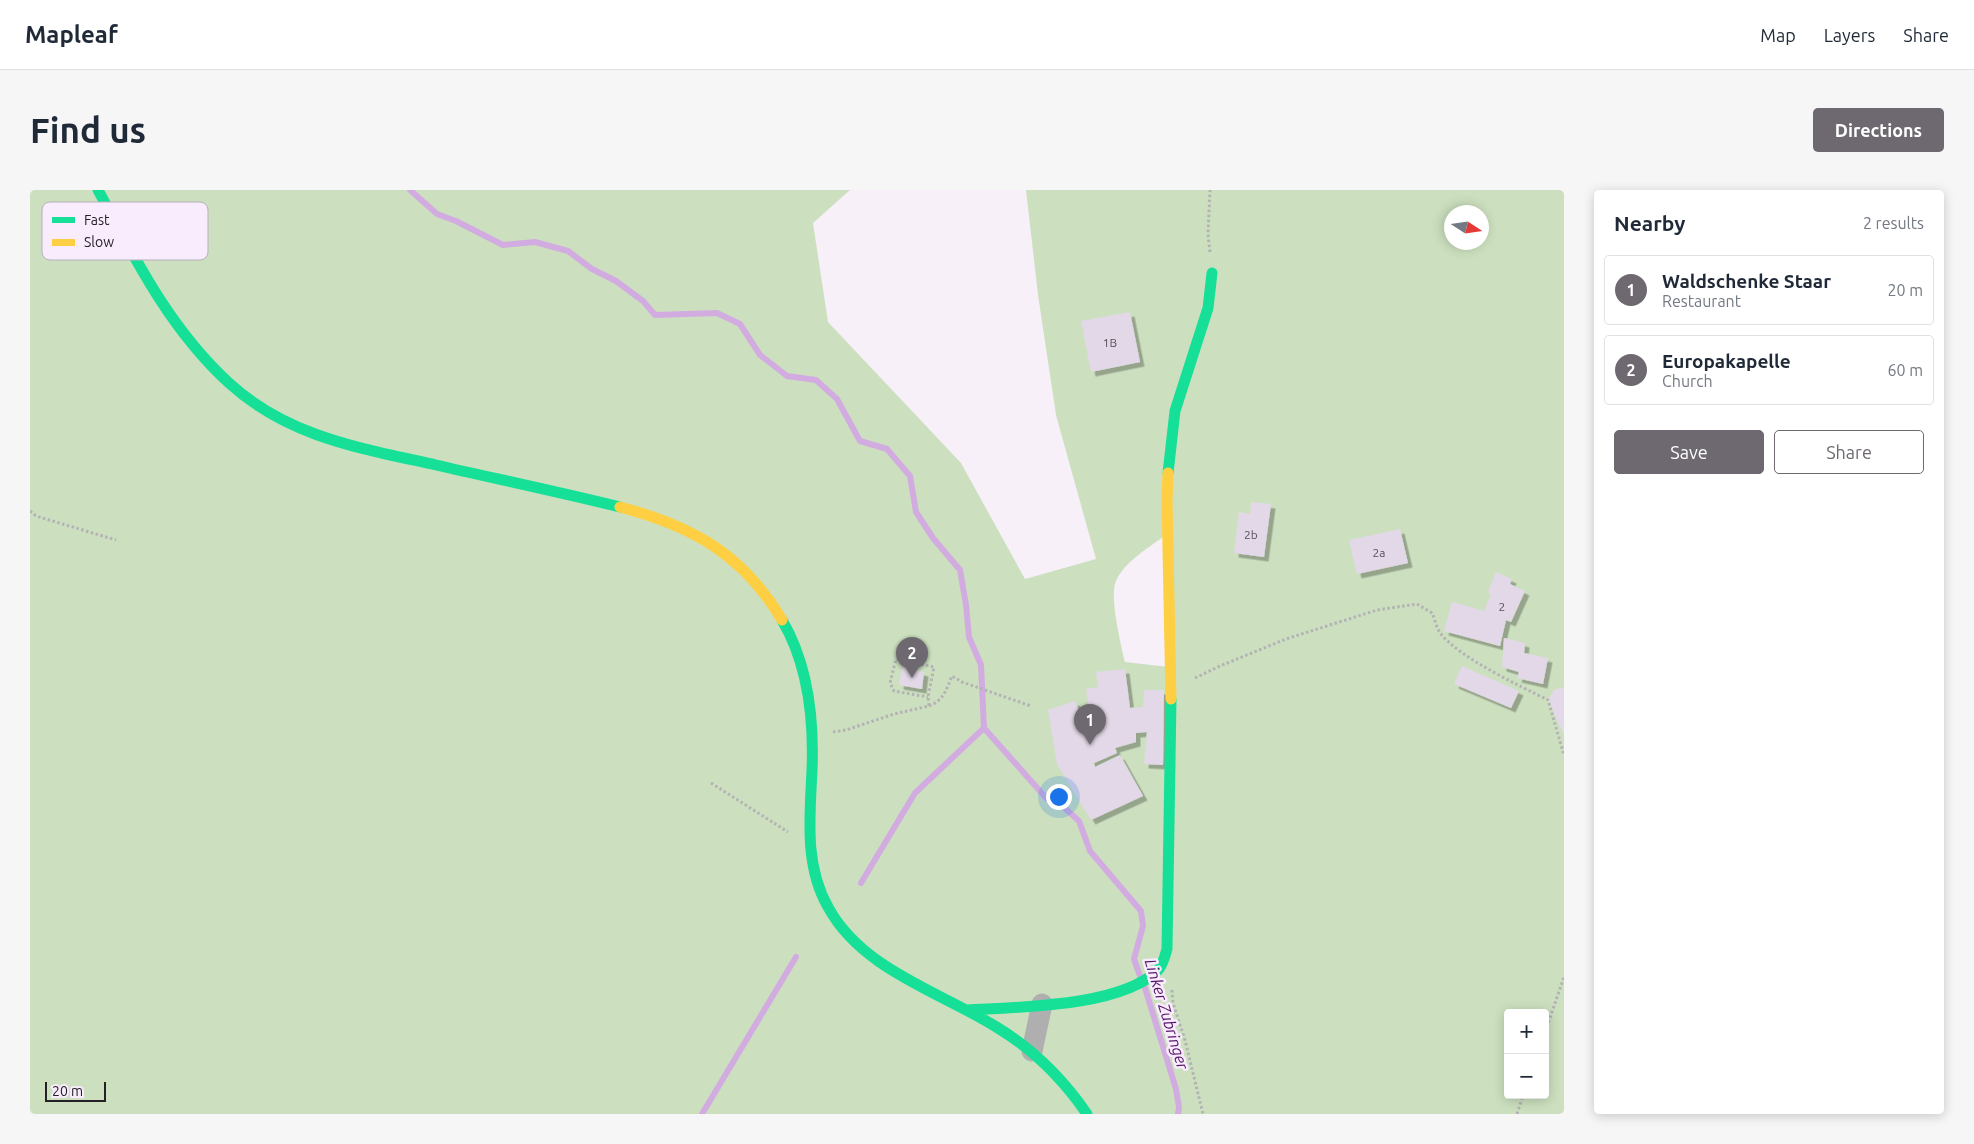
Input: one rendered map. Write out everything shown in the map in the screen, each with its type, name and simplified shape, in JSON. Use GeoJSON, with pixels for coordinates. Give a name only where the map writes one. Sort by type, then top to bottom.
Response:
{"type":"FeatureCollection","features":[{"type":"Feature","properties":{"kind":"main road"},"geometry":{"type":"LineString","coordinates":[[98,190],[105,202]]}},
{"type":"Feature","properties":{"kind":"main road"},"geometry":{"type":"LineString","coordinates":[[136,260],[150,285],[176,323],[221,374],[268,413],[298,428],[339,443],[564,494],[659,520],[698,536],[730,556],[745,570],[770,600],[788,630],[806,681],[813,735],[811,848],[815,877],[828,909],[845,930],[868,952],[893,970],[996,1026],[1032,1052],[1065,1083],[1088,1114]]}},
{"type":"Feature","properties":{"kind":"main road"},"geometry":{"type":"LineString","coordinates":[[967,1010],[1042,1004],[1108,995],[1133,986],[1159,970],[1167,949],[1171,688],[1167,500],[1169,457],[1175,411],[1208,308],[1212,273]]}},
{"type":"Feature","properties":{"kind":"street"},"geometry":{"type":"LineString","coordinates":[[1032,1052],[1042,1004]]}},
{"type":"Feature","properties":{"kind":"path"},"geometry":{"type":"LineString","coordinates":[[1210,190],[1208,234],[1212,273]]}},
{"type":"Feature","properties":{"kind":"path"},"geometry":{"type":"LineString","coordinates":[[30,511],[36,516],[116,540]]}},
{"type":"Feature","properties":{"kind":"path"},"geometry":{"type":"LineString","coordinates":[[1171,688],[1286,640],[1377,610],[1417,604],[1432,613],[1440,633],[1455,648],[1510,681],[1548,700],[1564,755]]}},
{"type":"Feature","properties":{"kind":"path"},"geometry":{"type":"LineString","coordinates":[[928,697],[894,691],[890,683],[896,659],[934,666],[928,697],[929,706]]}},
{"type":"Feature","properties":{"kind":"path"},"geometry":{"type":"LineString","coordinates":[[846,730],[939,702],[944,696],[952,676],[962,682],[1031,706]]}},
{"type":"Feature","properties":{"kind":"path"},"geometry":{"type":"LineString","coordinates":[[711,783],[811,848]]}},
{"type":"Feature","properties":{"kind":"path"},"geometry":{"type":"LineString","coordinates":[[1549,1020],[1564,977]]}},
{"type":"Feature","properties":{"kind":"path"},"geometry":{"type":"LineString","coordinates":[[1171,985],[1173,1003],[1185,1040],[1203,1114]]}},
{"type":"Feature","properties":{"kind":"path"},"geometry":{"type":"LineString","coordinates":[[1517,1114],[1522,1099]]}},
{"type":"Feature","properties":{"kind":"green space"},"geometry":{"type":"Polygon","coordinates":[[[30,190],[850,190],[813,223],[828,322],[961,463],[1025,579],[1096,559],[1056,415],[1038,295],[1026,190],[1564,190],[1564,1114],[30,1114],[30,190]],[[1167,534],[1125,567],[1116,581],[1114,598],[1116,621],[1125,662],[1169,667],[1167,534]]]}},
{"type":"Feature","properties":{"kind":"building"},"geometry":{"type":"Polygon","coordinates":[[[1130,312],[1140,362],[1091,372],[1081,321],[1130,312]]]}},
{"type":"Feature","properties":{"kind":"building"},"geometry":{"type":"Polygon","coordinates":[[[1251,502],[1271,504],[1264,557],[1234,553],[1239,512],[1250,514],[1251,502]]]}},
{"type":"Feature","properties":{"kind":"building"},"geometry":{"type":"Polygon","coordinates":[[[1400,529],[1408,563],[1357,574],[1349,540],[1400,529]]]}},
{"type":"Feature","properties":{"kind":"building"},"geometry":{"type":"Polygon","coordinates":[[[1496,572],[1512,579],[1510,584],[1525,591],[1511,622],[1506,620],[1500,646],[1444,631],[1452,602],[1484,611],[1491,594],[1488,592],[1496,572]]]}},
{"type":"Feature","properties":{"kind":"building"},"geometry":{"type":"Polygon","coordinates":[[[1504,638],[1525,643],[1524,653],[1548,658],[1543,684],[1517,678],[1519,672],[1502,667],[1504,638]]]}},
{"type":"Feature","properties":{"kind":"building"},"geometry":{"type":"Polygon","coordinates":[[[1462,666],[1519,691],[1511,708],[1454,684],[1462,666]]]}},
{"type":"Feature","properties":{"kind":"building"},"geometry":{"type":"Polygon","coordinates":[[[902,667],[924,672],[922,689],[899,685],[902,667]]]}},
{"type":"Feature","properties":{"kind":"building"},"geometry":{"type":"Polygon","coordinates":[[[1125,669],[1130,708],[1143,707],[1144,690],[1164,690],[1163,765],[1144,764],[1147,732],[1136,733],[1136,742],[1115,748],[1117,753],[1094,763],[1095,767],[1120,755],[1143,796],[1091,820],[1057,764],[1048,710],[1075,701],[1081,716],[1090,714],[1086,689],[1098,687],[1096,672],[1125,669]]]}},
{"type":"Feature","properties":{"kind":"building"},"geometry":{"type":"Polygon","coordinates":[[[1564,687],[1564,735],[1548,700],[1554,690],[1564,687]]]}},
{"type":"Feature","properties":{"kind":"waterway","name":"Linker Zubringer"},"geometry":{"type":"LineString","coordinates":[[410,190],[437,214],[456,221],[503,245],[535,242],[568,251],[592,269],[616,281],[643,301],[655,315],[717,313],[740,324],[760,355],[787,376],[816,380],[837,399],[860,441],[887,449],[910,476],[916,512],[933,538],[960,570],[969,637],[981,665],[984,728],[1047,799],[1060,804],[1079,821],[1090,851],[1141,911],[1143,926],[1134,959],[1140,976]]}},
{"type":"Feature","properties":{"kind":"waterway"},"geometry":{"type":"LineString","coordinates":[[861,883],[915,793],[984,728]]}},
{"type":"Feature","properties":{"kind":"waterway"},"geometry":{"type":"LineString","coordinates":[[702,1114],[796,957]]}},
{"type":"Feature","properties":{"kind":"waterway","name":"Linker Zubringer"},"geometry":{"type":"LineString","coordinates":[[1145,988],[1176,1089],[1179,1107],[1178,1114]]}},
{"type":"Feature","properties":{"kind":"traffic: fast"},"geometry":{"type":"LineString","coordinates":[[98,190],[104,202]]}},
{"type":"Feature","properties":{"kind":"traffic: fast"},"geometry":{"type":"LineString","coordinates":[[136,260],[171,316],[208,362],[229,383],[252,401],[276,416],[300,428],[353,446],[620,507]]}},
{"type":"Feature","properties":{"kind":"traffic: fast"},"geometry":{"type":"LineString","coordinates":[[1168,473],[1175,411],[1208,308],[1212,273]]}},
{"type":"Feature","properties":{"kind":"traffic: fast"},"geometry":{"type":"LineString","coordinates":[[782,620],[798,655],[808,693],[812,732],[810,840],[815,874],[820,891],[828,907],[843,929],[861,947],[882,963],[904,978],[976,1015],[1024,1046],[1058,1077],[1087,1114]]}},
{"type":"Feature","properties":{"kind":"traffic: fast"},"geometry":{"type":"LineString","coordinates":[[967,1010],[1040,1006],[1095,998],[1120,991],[1141,982],[1160,968],[1167,949],[1171,699]]}},
{"type":"Feature","properties":{"kind":"traffic: slow"},"geometry":{"type":"LineString","coordinates":[[1168,473],[1171,699]]}},
{"type":"Feature","properties":{"kind":"traffic: slow"},"geometry":{"type":"LineString","coordinates":[[620,507],[670,523],[713,546],[733,560],[750,577],[767,597],[782,620]]}},
{"type":"Feature","properties":{"kind":"place","name":"Europakapelle"},"geometry":{"type":"Point","coordinates":[912,678]}},
{"type":"Feature","properties":{"kind":"place","name":"Waldschenke Staar"},"geometry":{"type":"Point","coordinates":[1090,745]}}]}
